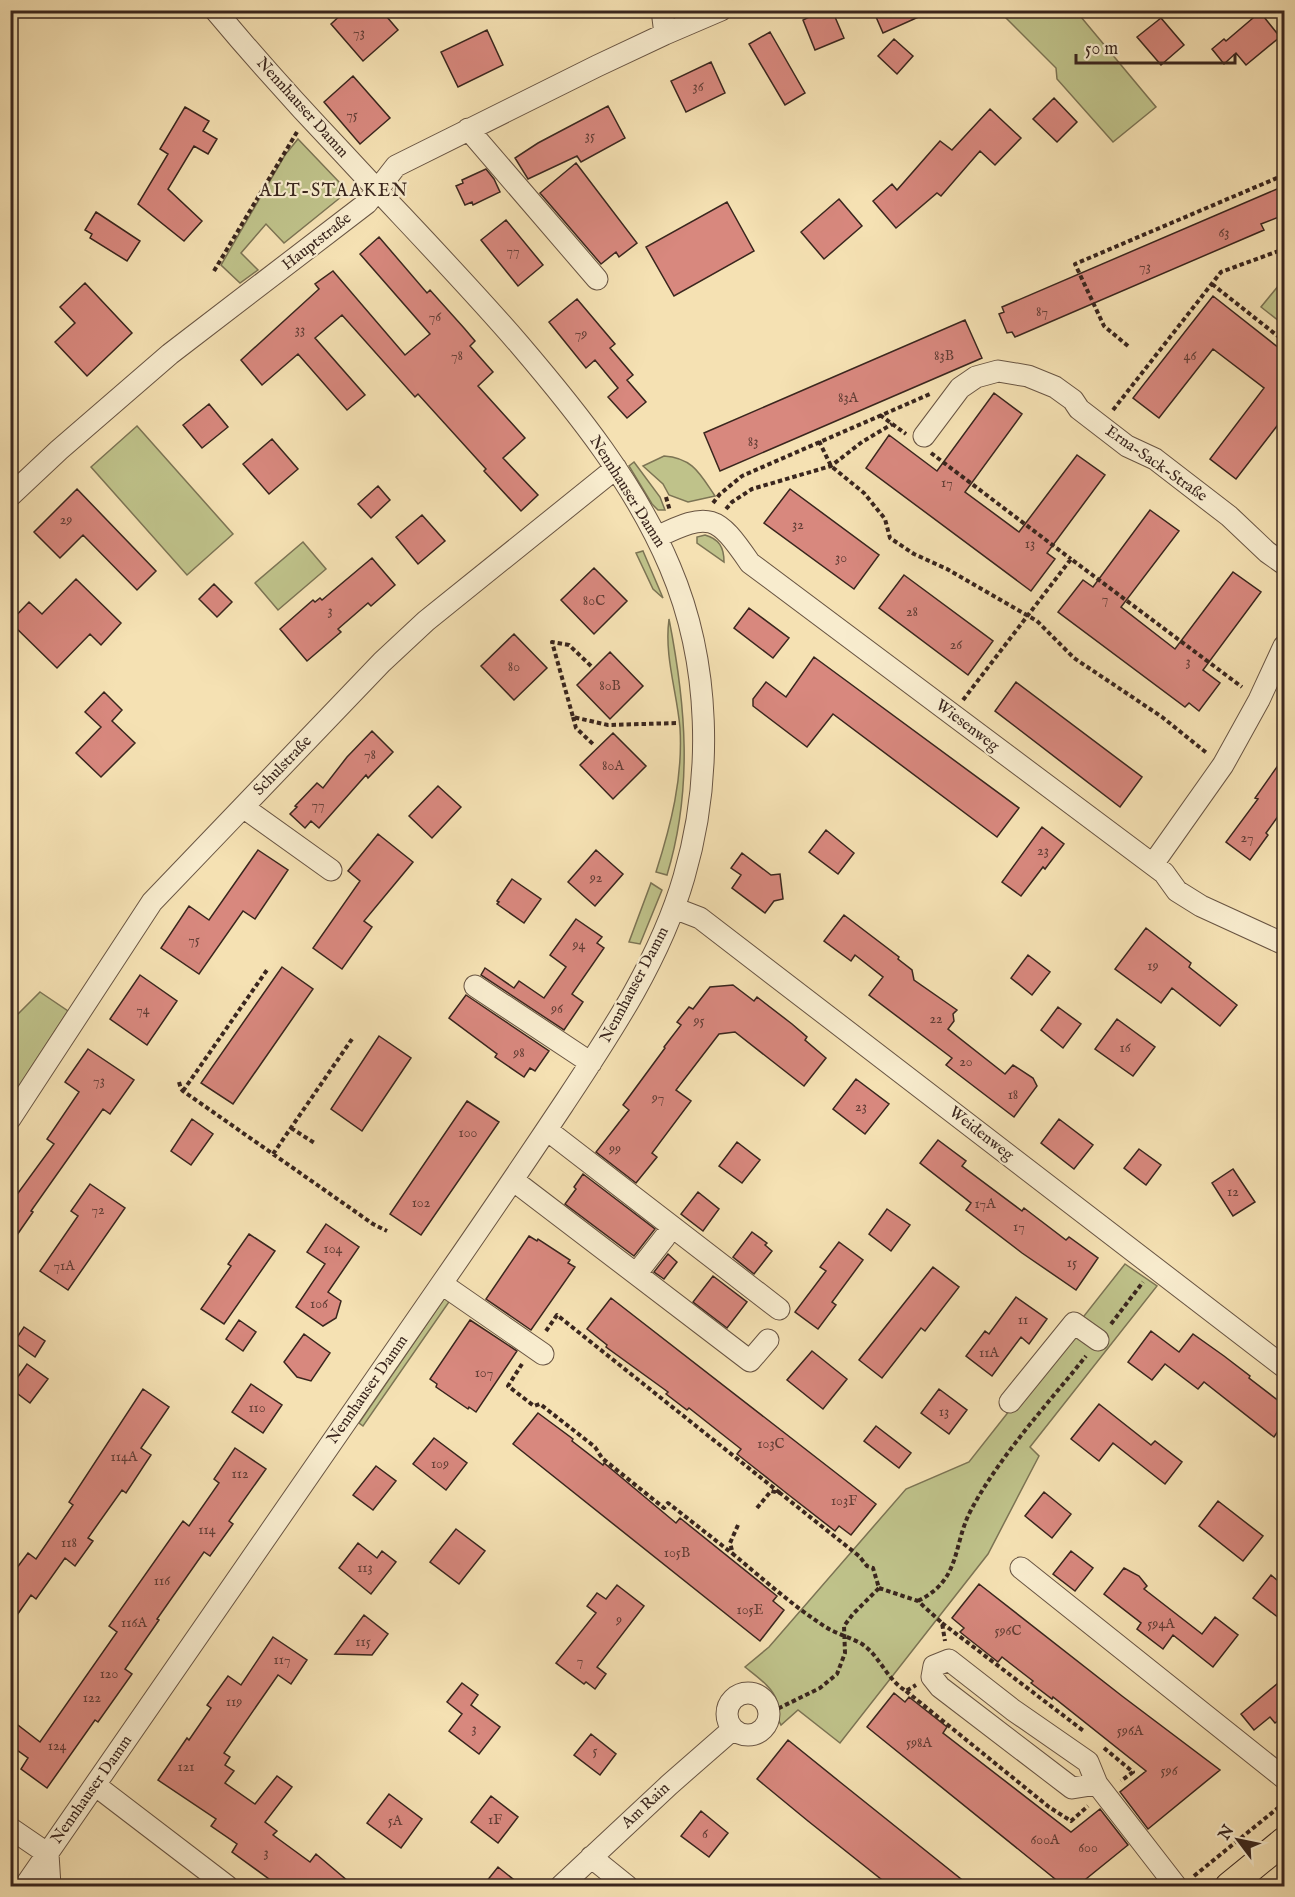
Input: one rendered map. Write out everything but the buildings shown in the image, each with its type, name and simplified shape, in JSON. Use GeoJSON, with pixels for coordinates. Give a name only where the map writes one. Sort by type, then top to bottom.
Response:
{"type":"FeatureCollection","features":[{"type":"Feature","properties":{"kind":"main road"},"geometry":{"type":"LineString","coordinates":[[1229,1887],[1284,1841]]}},
{"type":"Feature","properties":{"kind":"street","name":"Nennhauser Damm"},"geometry":{"type":"LineString","coordinates":[[25,1887],[442,1284],[591,1063],[661,942],[674,908],[693,844],[703,778],[700,684],[690,627],[672,571],[657,537],[616,468],[570,404],[501,323],[266,70],[214,10]]}},
{"type":"Feature","properties":{"kind":"street"},"geometry":{"type":"LineString","coordinates":[[662,10],[665,34]]}},
{"type":"Feature","properties":{"kind":"street","name":"Hauptstraße"},"geometry":{"type":"LineString","coordinates":[[10,496],[59,450],[170,354],[367,203],[396,166],[665,34],[721,10]]}},
{"type":"Feature","properties":{"kind":"street"},"geometry":{"type":"LineString","coordinates":[[468,129],[597,279]]}},
{"type":"Feature","properties":{"kind":"street","name":"Erna-Sack-Straße"},"geometry":{"type":"LineString","coordinates":[[920,442],[960,388],[975,377],[998,371],[1028,376],[1055,387],[1073,400],[1079,409],[1127,446],[1155,459],[1228,516],[1267,552],[1284,564]]}},
{"type":"Feature","properties":{"kind":"street","name":"Schulstraße"},"geometry":{"type":"LineString","coordinates":[[10,1119],[152,902],[382,662],[426,621],[616,468]]}},
{"type":"Feature","properties":{"kind":"street"},"geometry":{"type":"LineString","coordinates":[[657,537],[680,526],[708,522]]}},
{"type":"Feature","properties":{"kind":"street","name":"Wiesenweg"},"geometry":{"type":"LineString","coordinates":[[708,522],[730,534],[750,563],[1153,864],[1164,873],[1177,891],[1225,918],[1284,944]]}},
{"type":"Feature","properties":{"kind":"street"},"geometry":{"type":"LineString","coordinates":[[1153,864],[1223,765],[1259,700],[1284,646]]}},
{"type":"Feature","properties":{"kind":"street"},"geometry":{"type":"LineString","coordinates":[[243,807],[332,870]]}},
{"type":"Feature","properties":{"kind":"street","name":"Weidenweg"},"geometry":{"type":"LineString","coordinates":[[674,908],[700,918],[1284,1367]]}},
{"type":"Feature","properties":{"kind":"street"},"geometry":{"type":"LineString","coordinates":[[475,986],[591,1063]]}},
{"type":"Feature","properties":{"kind":"street"},"geometry":{"type":"LineString","coordinates":[[547,1130],[779,1309]]}},
{"type":"Feature","properties":{"kind":"street"},"geometry":{"type":"LineString","coordinates":[[513,1180],[750,1361],[768,1340]]}},
{"type":"Feature","properties":{"kind":"street"},"geometry":{"type":"LineString","coordinates":[[636,1274],[665,1237]]}},
{"type":"Feature","properties":{"kind":"street"},"geometry":{"type":"LineString","coordinates":[[442,1284],[536,1351]]}},
{"type":"Feature","properties":{"kind":"street"},"geometry":{"type":"LineString","coordinates":[[1010,1402],[1074,1323],[1098,1340]]}},
{"type":"Feature","properties":{"kind":"street"},"geometry":{"type":"LineString","coordinates":[[1021,1568],[1284,1778]]}},
{"type":"Feature","properties":{"kind":"street"},"geometry":{"type":"LineString","coordinates":[[1097,1784],[1072,1788],[940,1687],[932,1677],[934,1666],[949,1660],[1014,1710],[1088,1762],[1097,1784],[1183,1883]]}},
{"type":"Feature","properties":{"kind":"street"},"geometry":{"type":"LineString","coordinates":[[746,1693],[755,1694],[763,1699],[769,1713],[766,1726],[759,1733],[750,1736],[733,1729],[728,1721],[727,1711],[730,1702],[746,1693]]}},
{"type":"Feature","properties":{"kind":"street","name":"Am Rain"},"geometry":{"type":"LineString","coordinates":[[561,1887],[733,1729]]}},
{"type":"Feature","properties":{"kind":"street"},"geometry":{"type":"LineString","coordinates":[[95,1785],[227,1887]]}},
{"type":"Feature","properties":{"kind":"street","name":"Nennhauser Damm"},"geometry":{"type":"LineString","coordinates":[[10,1828],[48,1854]]}},
{"type":"Feature","properties":{"kind":"street"},"geometry":{"type":"LineString","coordinates":[[48,1854],[50,1887]]}},
{"type":"Feature","properties":{"kind":"street"},"geometry":{"type":"LineString","coordinates":[[591,1857],[627,1887]]}},
{"type":"Feature","properties":{"kind":"path"},"geometry":{"type":"LineString","coordinates":[[214,271],[297,131]]}},
{"type":"Feature","properties":{"kind":"path"},"geometry":{"type":"LineString","coordinates":[[1128,346],[1104,326],[1075,264],[1284,174]]}},
{"type":"Feature","properties":{"kind":"path"},"geometry":{"type":"LineString","coordinates":[[1100,426],[1221,272],[1284,249]]}},
{"type":"Feature","properties":{"kind":"path"},"geometry":{"type":"LineString","coordinates":[[1212,284],[1284,341]]}},
{"type":"Feature","properties":{"kind":"path"},"geometry":{"type":"LineString","coordinates":[[708,522],[720,494],[742,476],[940,389]]}},
{"type":"Feature","properties":{"kind":"path"},"geometry":{"type":"LineString","coordinates":[[880,415],[920,442],[1259,700]]}},
{"type":"Feature","properties":{"kind":"path"},"geometry":{"type":"LineString","coordinates":[[708,522],[752,489],[831,466],[862,442],[892,424]]}},
{"type":"Feature","properties":{"kind":"path"},"geometry":{"type":"LineString","coordinates":[[819,441],[831,466],[864,493],[885,519],[890,538],[1037,621],[1074,658],[1162,717],[1223,765]]}},
{"type":"Feature","properties":{"kind":"path"},"geometry":{"type":"LineString","coordinates":[[952,715],[1071,559]]}},
{"type":"Feature","properties":{"kind":"path"},"geometry":{"type":"LineString","coordinates":[[591,666],[569,645],[552,642],[576,728],[594,745]]}},
{"type":"Feature","properties":{"kind":"path"},"geometry":{"type":"LineString","coordinates":[[573,717],[608,725],[677,723]]}},
{"type":"Feature","properties":{"kind":"path"},"geometry":{"type":"LineString","coordinates":[[183,1091],[267,970]]}},
{"type":"Feature","properties":{"kind":"path"},"geometry":{"type":"LineString","coordinates":[[273,1154],[352,1039]]}},
{"type":"Feature","properties":{"kind":"path"},"geometry":{"type":"LineString","coordinates":[[179,1082],[183,1091],[373,1224],[387,1231]]}},
{"type":"Feature","properties":{"kind":"path"},"geometry":{"type":"LineString","coordinates":[[291,1128],[316,1144]]}},
{"type":"Feature","properties":{"kind":"path"},"geometry":{"type":"LineString","coordinates":[[918,1601],[927,1596],[952,1570],[959,1542],[971,1511],[997,1468],[1155,1268]]}},
{"type":"Feature","properties":{"kind":"path"},"geometry":{"type":"LineString","coordinates":[[879,1588],[873,1568],[867,1566],[859,1556],[557,1315],[536,1351],[508,1386],[534,1406],[540,1404],[595,1447],[602,1458],[664,1508],[668,1503],[807,1614],[827,1628],[864,1645],[888,1676],[906,1691],[932,1677]]}},
{"type":"Feature","properties":{"kind":"path"},"geometry":{"type":"LineString","coordinates":[[757,1508],[771,1491],[780,1493]]}},
{"type":"Feature","properties":{"kind":"path"},"geometry":{"type":"LineString","coordinates":[[733,1554],[730,1543],[738,1524]]}},
{"type":"Feature","properties":{"kind":"path"},"geometry":{"type":"LineString","coordinates":[[879,1588],[918,1601],[942,1623],[949,1660]]}},
{"type":"Feature","properties":{"kind":"path"},"geometry":{"type":"LineString","coordinates":[[769,1713],[820,1688],[837,1674],[845,1653],[844,1626],[879,1588]]}},
{"type":"Feature","properties":{"kind":"path"},"geometry":{"type":"LineString","coordinates":[[1183,1883],[1284,1803]]}},
{"type":"Feature","properties":{"kind":"path"},"geometry":{"type":"LineString","coordinates":[[1274,1887],[1284,1878]]}},
{"type":"Feature","properties":{"kind":"green space"},"geometry":{"type":"Polygon","coordinates":[[[999,11],[1076,11],[1156,107],[1113,142],[1057,79],[1056,68],[999,11]]]}},
{"type":"Feature","properties":{"kind":"green space"},"geometry":{"type":"Polygon","coordinates":[[[298,139],[341,184],[341,197],[284,243],[266,224],[241,253],[258,270],[240,283],[221,265],[285,155],[298,139]]]}},
{"type":"Feature","properties":{"kind":"green space"},"geometry":{"type":"Polygon","coordinates":[[[1283,280],[1284,282],[1284,325],[1261,307],[1283,280]]]}},
{"type":"Feature","properties":{"kind":"green space"},"geometry":{"type":"Polygon","coordinates":[[[137,426],[233,534],[187,575],[91,467],[137,426]]]}},
{"type":"Feature","properties":{"kind":"green space"},"geometry":{"type":"Polygon","coordinates":[[[664,456],[682,460],[695,468],[715,496],[688,502],[669,495],[663,484],[643,466],[664,456]]]}},
{"type":"Feature","properties":{"kind":"green space"},"geometry":{"type":"Polygon","coordinates":[[[634,462],[660,497],[665,510],[658,510],[652,504],[629,466],[634,462]]]}},
{"type":"Feature","properties":{"kind":"green space"},"geometry":{"type":"Polygon","coordinates":[[[705,535],[720,544],[724,562],[697,543],[697,537],[705,535]]]}},
{"type":"Feature","properties":{"kind":"green space"},"geometry":{"type":"Polygon","coordinates":[[[303,542],[326,569],[278,610],[255,583],[303,542]]]}},
{"type":"Feature","properties":{"kind":"green space"},"geometry":{"type":"Polygon","coordinates":[[[643,551],[663,598],[653,589],[636,553],[643,551]]]}},
{"type":"Feature","properties":{"kind":"green space"},"geometry":{"type":"Polygon","coordinates":[[[669,619],[683,716],[684,779],[681,811],[667,875],[656,872],[675,801],[680,765],[680,728],[668,647],[669,619]]]}},
{"type":"Feature","properties":{"kind":"green space"},"geometry":{"type":"Polygon","coordinates":[[[651,883],[662,890],[640,944],[629,942],[651,883]]]}},
{"type":"Feature","properties":{"kind":"green space"},"geometry":{"type":"Polygon","coordinates":[[[40,992],[68,1011],[11,1099],[11,1021],[40,992]]]}},
{"type":"Feature","properties":{"kind":"green space"},"geometry":{"type":"Polygon","coordinates":[[[1125,1264],[1157,1286],[1030,1447],[1039,1456],[988,1554],[840,1743],[798,1710],[781,1725],[777,1702],[772,1692],[745,1667],[769,1647],[906,1489],[969,1462],[1125,1264]]]}},
{"type":"Feature","properties":{"kind":"green space"},"geometry":{"type":"Polygon","coordinates":[[[446,1296],[451,1299],[363,1426],[359,1423],[446,1296]]]}},
{"type":"Feature","properties":{"kind":"district","name":"ALT-STAAKEN"},"geometry":{"type":"Point","coordinates":[334,191]}}]}
